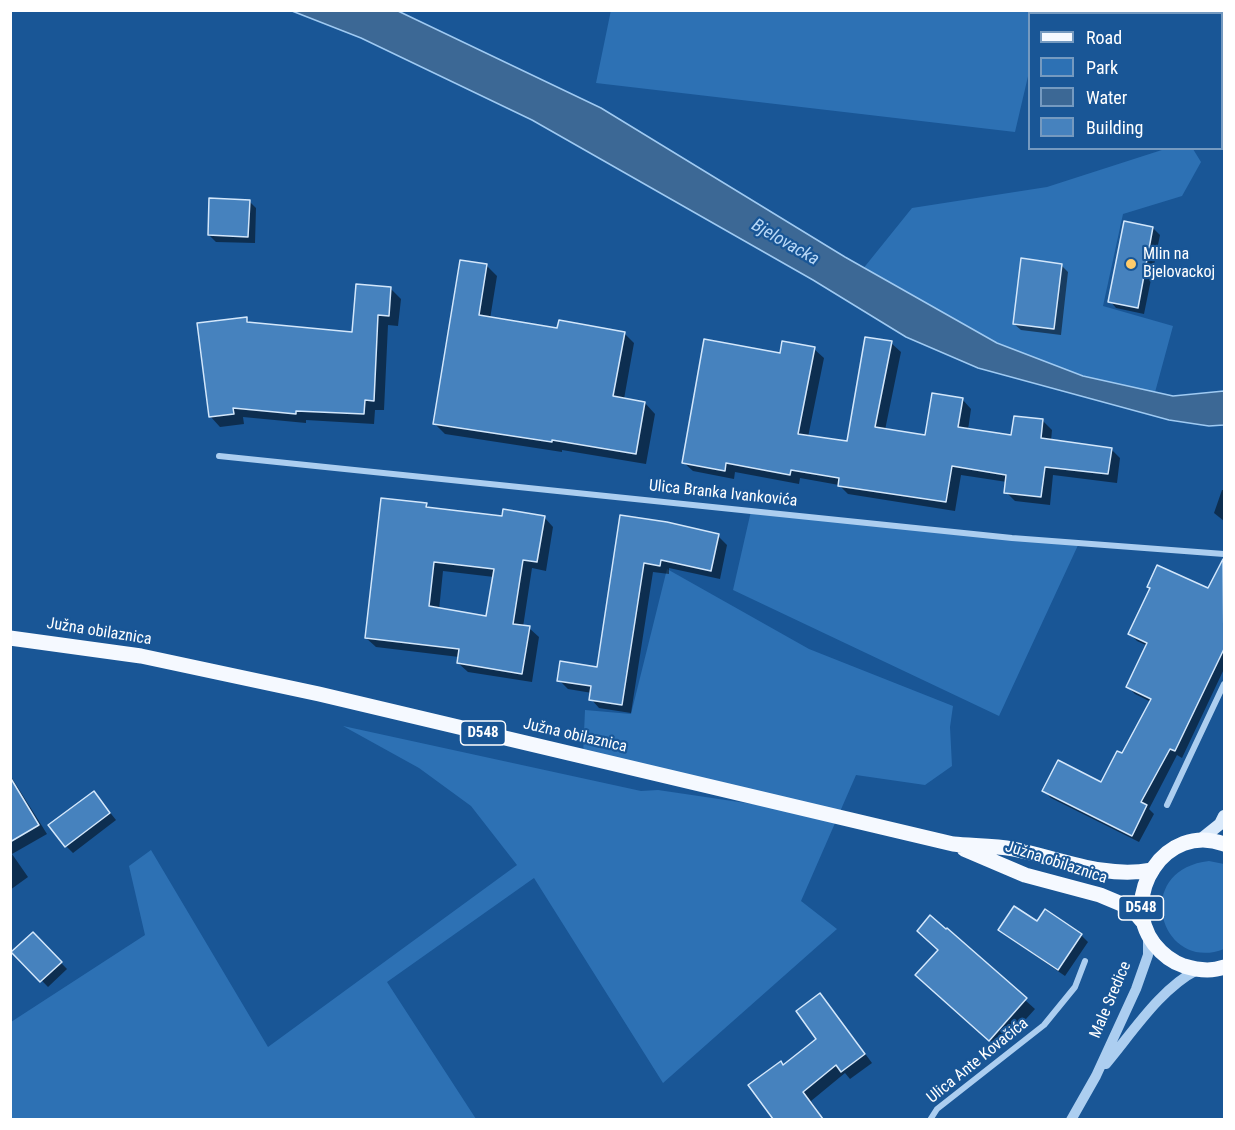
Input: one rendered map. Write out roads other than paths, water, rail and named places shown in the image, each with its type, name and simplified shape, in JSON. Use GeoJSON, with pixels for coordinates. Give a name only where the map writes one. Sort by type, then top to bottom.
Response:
{"type":"FeatureCollection","features":[{"type":"Feature","properties":{"kind":"main road","name":"Južna obilaznica"},"geometry":{"type":"LineString","coordinates":[[10,638],[141,656],[318,694],[953,844],[1011,849],[1107,871],[1136,873],[1151,870]]}},
{"type":"Feature","properties":{"kind":"main road"},"geometry":{"type":"LineString","coordinates":[[1200,840],[1220,824],[1224,816]]}},
{"type":"Feature","properties":{"kind":"main road","name":"D548"},"geometry":{"type":"LineString","coordinates":[[1224,844],[1200,840],[1181,845],[1164,855],[1151,870],[1143,887],[1140,905],[1146,930],[1161,952],[1169,958],[1178,964],[1197,970],[1224,967]]}},
{"type":"Feature","properties":{"kind":"main road","name":"Južna obilaznica"},"geometry":{"type":"LineString","coordinates":[[953,844],[1025,875],[1100,895],[1131,908],[1146,930]]}},
{"type":"Feature","properties":{"kind":"street","name":"Ulica Branka Ivankovića"},"geometry":{"type":"LineString","coordinates":[[219,456],[1012,538],[1224,554]]}},
{"type":"Feature","properties":{"kind":"street"},"geometry":{"type":"LineString","coordinates":[[1167,805],[1224,684]]}},
{"type":"Feature","properties":{"kind":"street","name":"Male Sredice"},"geometry":{"type":"LineString","coordinates":[[1071,1119],[1096,1076],[1142,972],[1148,955],[1146,930]]}},
{"type":"Feature","properties":{"kind":"street","name":"Ulica Ante Kovačića"},"geometry":{"type":"LineString","coordinates":[[930,1119],[938,1109],[1044,1025],[1075,987],[1085,961]]}},
{"type":"Feature","properties":{"kind":"street","name":"Male Sredice"},"geometry":{"type":"LineString","coordinates":[[1096,1076],[1158,1002],[1182,978],[1197,970]]}},
{"type":"Feature","properties":{"kind":"water","name":"Bjelovacka"},"geometry":{"type":"Polygon","coordinates":[[[292,11],[398,11],[601,108],[845,257],[997,343],[1083,376],[1173,396],[1224,391],[1224,425],[1209,426],[1169,420],[978,368],[906,337],[813,280],[532,120],[361,38],[292,11]]]}},
{"type":"Feature","properties":{"kind":"place","name":"Mlin na Bjelovackoj"},"geometry":{"type":"Point","coordinates":[1131,264]}}]}
